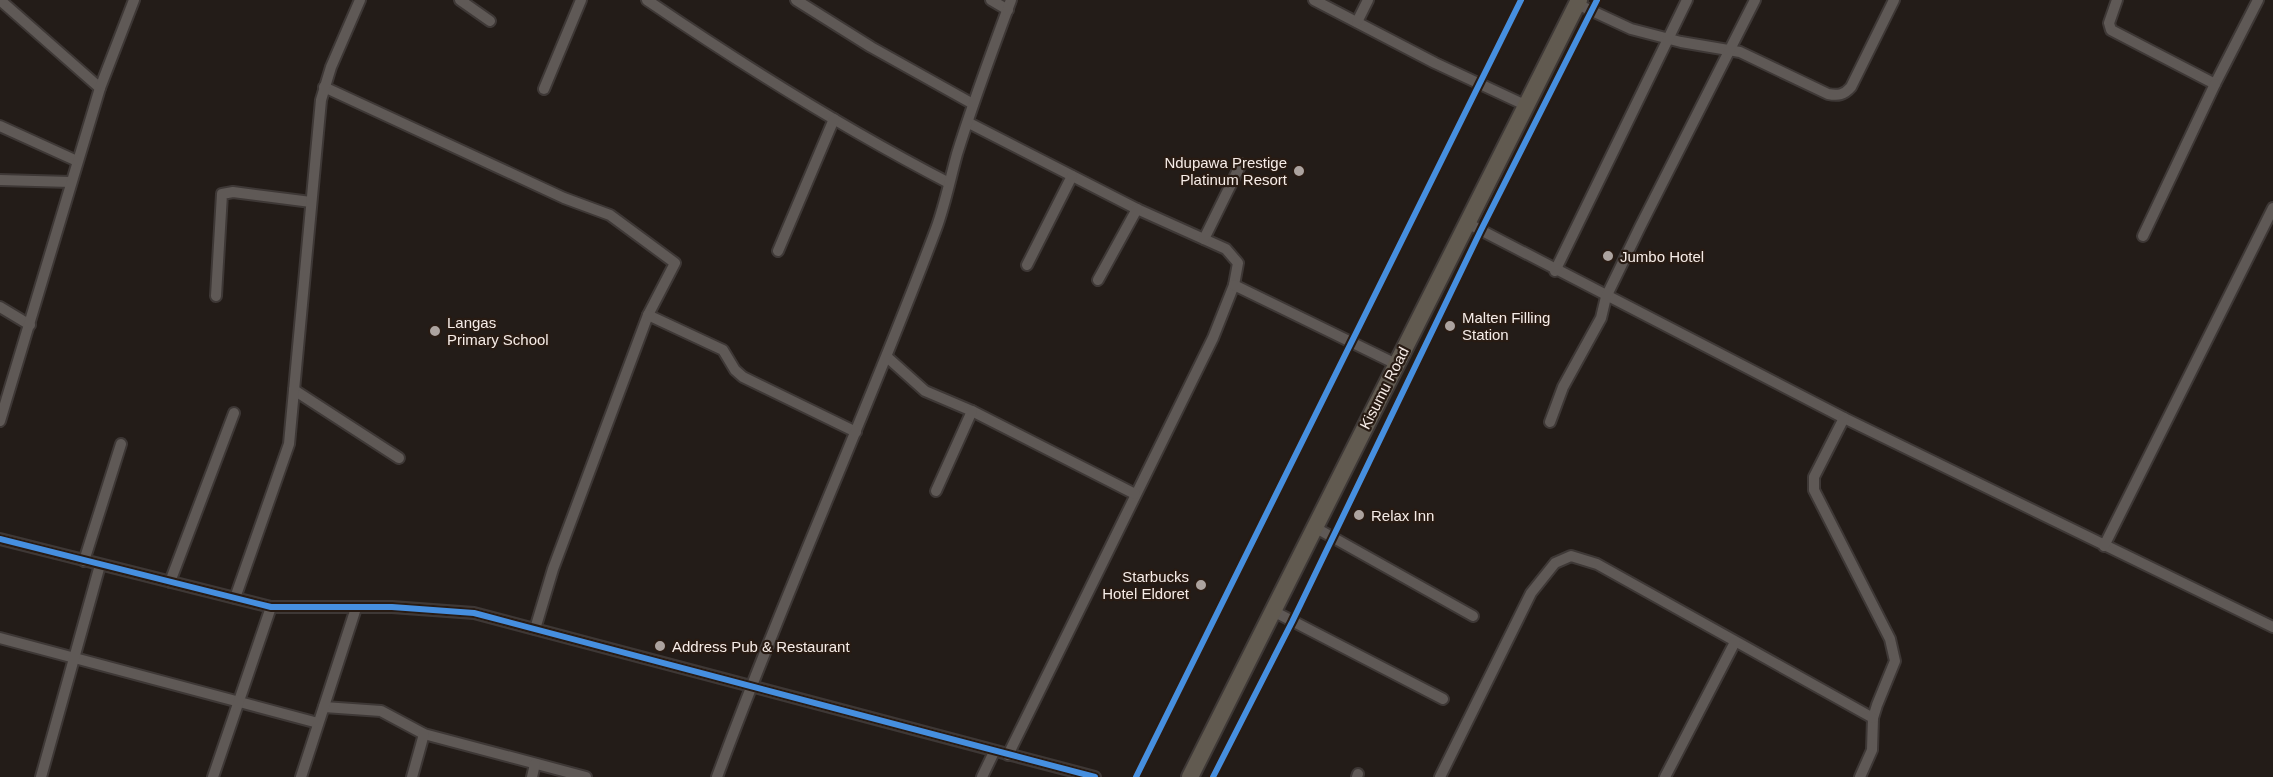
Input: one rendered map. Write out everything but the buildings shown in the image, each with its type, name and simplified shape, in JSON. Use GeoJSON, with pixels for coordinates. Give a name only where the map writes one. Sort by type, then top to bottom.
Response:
{"type":"FeatureCollection","features":[{"type":"Feature","properties":{"kind":"highway","name":"Kisumu Road"},"geometry":{"type":"LineString","coordinates":[[1191,777],[1578,2]]}},
{"type":"Feature","properties":{"kind":"street"},"geometry":{"type":"LineString","coordinates":[[0,0],[100,88]]}},
{"type":"Feature","properties":{"kind":"street"},"geometry":{"type":"LineString","coordinates":[[0,421],[100,88],[134,0]]}},
{"type":"Feature","properties":{"kind":"street"},"geometry":{"type":"LineString","coordinates":[[235,598],[284,462],[292,429],[311,202],[324,87],[360,0]]}},
{"type":"Feature","properties":{"kind":"street"},"geometry":{"type":"LineString","coordinates":[[459,0],[490,21]]}},
{"type":"Feature","properties":{"kind":"street"},"geometry":{"type":"LineString","coordinates":[[544,89],[581,0]]}},
{"type":"Feature","properties":{"kind":"street"},"geometry":{"type":"LineString","coordinates":[[647,0],[704,39],[834,119],[949,183]]}},
{"type":"Feature","properties":{"kind":"street"},"geometry":{"type":"LineString","coordinates":[[796,0],[838,28],[973,104]]}},
{"type":"Feature","properties":{"kind":"street"},"geometry":{"type":"LineString","coordinates":[[717,777],[753,688],[775,623],[887,357],[937,226],[973,104],[1010,5],[991,0]]}},
{"type":"Feature","properties":{"kind":"street"},"geometry":{"type":"LineString","coordinates":[[1314,0],[1435,63],[1525,105]]}},
{"type":"Feature","properties":{"kind":"street"},"geometry":{"type":"LineString","coordinates":[[1357,22],[1368,0]]}},
{"type":"Feature","properties":{"kind":"street"},"geometry":{"type":"LineString","coordinates":[[1555,271],[1688,0]]}},
{"type":"Feature","properties":{"kind":"street"},"geometry":{"type":"LineString","coordinates":[[1550,422],[1563,387],[1600,318],[1606,297],[1755,0]]}},
{"type":"Feature","properties":{"kind":"street"},"geometry":{"type":"LineString","coordinates":[[1578,2],[1620,25],[1668,39],[1729,49],[1750,56],[1828,94],[1843,94],[1851,87],[1894,0]]}},
{"type":"Feature","properties":{"kind":"street"},"geometry":{"type":"LineString","coordinates":[[2117,0],[2109,23],[2112,30],[2215,84]]}},
{"type":"Feature","properties":{"kind":"street"},"geometry":{"type":"LineString","coordinates":[[2143,236],[2215,84],[2258,0]]}},
{"type":"Feature","properties":{"kind":"street"},"geometry":{"type":"LineString","coordinates":[[324,87],[564,198],[599,209],[625,225],[675,263],[648,315],[553,568],[535,629]]}},
{"type":"Feature","properties":{"kind":"street"},"geometry":{"type":"LineString","coordinates":[[778,251],[834,119]]}},
{"type":"Feature","properties":{"kind":"street"},"geometry":{"type":"LineString","coordinates":[[969,123],[1137,209],[1226,249],[1238,263],[1234,285],[1212,338],[1008,755]]}},
{"type":"Feature","properties":{"kind":"street"},"geometry":{"type":"LineString","coordinates":[[0,126],[77,161]]}},
{"type":"Feature","properties":{"kind":"street"},"geometry":{"type":"LineString","coordinates":[[1204,239],[1241,165]]}},
{"type":"Feature","properties":{"kind":"street"},"geometry":{"type":"LineString","coordinates":[[1027,265],[1072,176]]}},
{"type":"Feature","properties":{"kind":"street"},"geometry":{"type":"LineString","coordinates":[[0,180],[71,182]]}},
{"type":"Feature","properties":{"kind":"street"},"geometry":{"type":"LineString","coordinates":[[216,296],[222,194],[233,192],[311,202]]}},
{"type":"Feature","properties":{"kind":"street"},"geometry":{"type":"LineString","coordinates":[[2104,546],[2273,208]]}},
{"type":"Feature","properties":{"kind":"street"},"geometry":{"type":"LineString","coordinates":[[1098,280],[1137,209]]}},
{"type":"Feature","properties":{"kind":"street"},"geometry":{"type":"LineString","coordinates":[[1467,223],[1606,297],[1772,378],[1844,418],[2273,627]]}},
{"type":"Feature","properties":{"kind":"street"},"geometry":{"type":"LineString","coordinates":[[1234,285],[1396,364]]}},
{"type":"Feature","properties":{"kind":"street"},"geometry":{"type":"LineString","coordinates":[[0,307],[30,325]]}},
{"type":"Feature","properties":{"kind":"street"},"geometry":{"type":"LineString","coordinates":[[648,315],[723,350],[735,370],[743,377],[856,432]]}},
{"type":"Feature","properties":{"kind":"street"},"geometry":{"type":"LineString","coordinates":[[887,357],[925,391],[972,411],[1135,494]]}},
{"type":"Feature","properties":{"kind":"street"},"geometry":{"type":"LineString","coordinates":[[294,390],[399,458]]}},
{"type":"Feature","properties":{"kind":"street"},"geometry":{"type":"LineString","coordinates":[[936,491],[972,411]]}},
{"type":"Feature","properties":{"kind":"street"},"geometry":{"type":"LineString","coordinates":[[170,582],[234,413]]}},
{"type":"Feature","properties":{"kind":"street"},"geometry":{"type":"LineString","coordinates":[[1844,418],[1813,484],[1820,505],[1893,647],[1894,667],[1873,718],[1872,750],[1860,777]]}},
{"type":"Feature","properties":{"kind":"street"},"geometry":{"type":"LineString","coordinates":[[84,561],[121,444]]}},
{"type":"Feature","properties":{"kind":"street"},"geometry":{"type":"LineString","coordinates":[[1316,528],[1473,616]]}},
{"type":"Feature","properties":{"kind":"street"},"geometry":{"type":"LineString","coordinates":[[0,540],[271,607],[461,611],[1095,777]]}},
{"type":"Feature","properties":{"kind":"street"},"geometry":{"type":"LineString","coordinates":[[1440,777],[1531,593],[1544,575],[1563,558],[1576,556],[1597,564],[1873,718]]}},
{"type":"Feature","properties":{"kind":"street"},"geometry":{"type":"LineString","coordinates":[[41,777],[100,565]]}},
{"type":"Feature","properties":{"kind":"street"},"geometry":{"type":"LineString","coordinates":[[213,777],[271,607]]}},
{"type":"Feature","properties":{"kind":"street"},"geometry":{"type":"LineString","coordinates":[[301,777],[356,608]]}},
{"type":"Feature","properties":{"kind":"street"},"geometry":{"type":"LineString","coordinates":[[1273,611],[1443,699]]}},
{"type":"Feature","properties":{"kind":"street"},"geometry":{"type":"LineString","coordinates":[[0,638],[239,700],[318,723]]}},
{"type":"Feature","properties":{"kind":"street"},"geometry":{"type":"LineString","coordinates":[[1665,777],[1735,642]]}},
{"type":"Feature","properties":{"kind":"street"},"geometry":{"type":"LineString","coordinates":[[324,707],[381,711],[424,734],[586,777]]}},
{"type":"Feature","properties":{"kind":"street"},"geometry":{"type":"LineString","coordinates":[[412,777],[424,734]]}},
{"type":"Feature","properties":{"kind":"street"},"geometry":{"type":"LineString","coordinates":[[982,777],[994,752]]}},
{"type":"Feature","properties":{"kind":"street"},"geometry":{"type":"LineString","coordinates":[[532,777],[535,764]]}},
{"type":"Feature","properties":{"kind":"cycle path"},"geometry":{"type":"LineString","coordinates":[[1136,777],[1521,0]]}},
{"type":"Feature","properties":{"kind":"cycle path"},"geometry":{"type":"LineString","coordinates":[[1213,777],[1292,622],[1481,230],[1597,0]]}},
{"type":"Feature","properties":{"kind":"cycle path"},"geometry":{"type":"LineString","coordinates":[[0,539],[271,607],[392,607],[474,613],[1095,777]]}},
{"type":"Feature","properties":{"kind":"place","name":"Ndupawa Prestige Platinum Resort"},"geometry":{"type":"Point","coordinates":[1299,171]}},
{"type":"Feature","properties":{"kind":"place","name":"Jumbo Hotel"},"geometry":{"type":"Point","coordinates":[1608,256]}},
{"type":"Feature","properties":{"kind":"place","name":"Malten Filling Station"},"geometry":{"type":"Point","coordinates":[1450,326]}},
{"type":"Feature","properties":{"kind":"place","name":"Langas Primary School"},"geometry":{"type":"Point","coordinates":[435,331]}},
{"type":"Feature","properties":{"kind":"place","name":"Relax Inn"},"geometry":{"type":"Point","coordinates":[1359,515]}},
{"type":"Feature","properties":{"kind":"place","name":"Starbucks Hotel Eldoret"},"geometry":{"type":"Point","coordinates":[1201,585]}},
{"type":"Feature","properties":{"kind":"place","name":"Address Pub & Restaurant"},"geometry":{"type":"Point","coordinates":[660,646]}}]}
